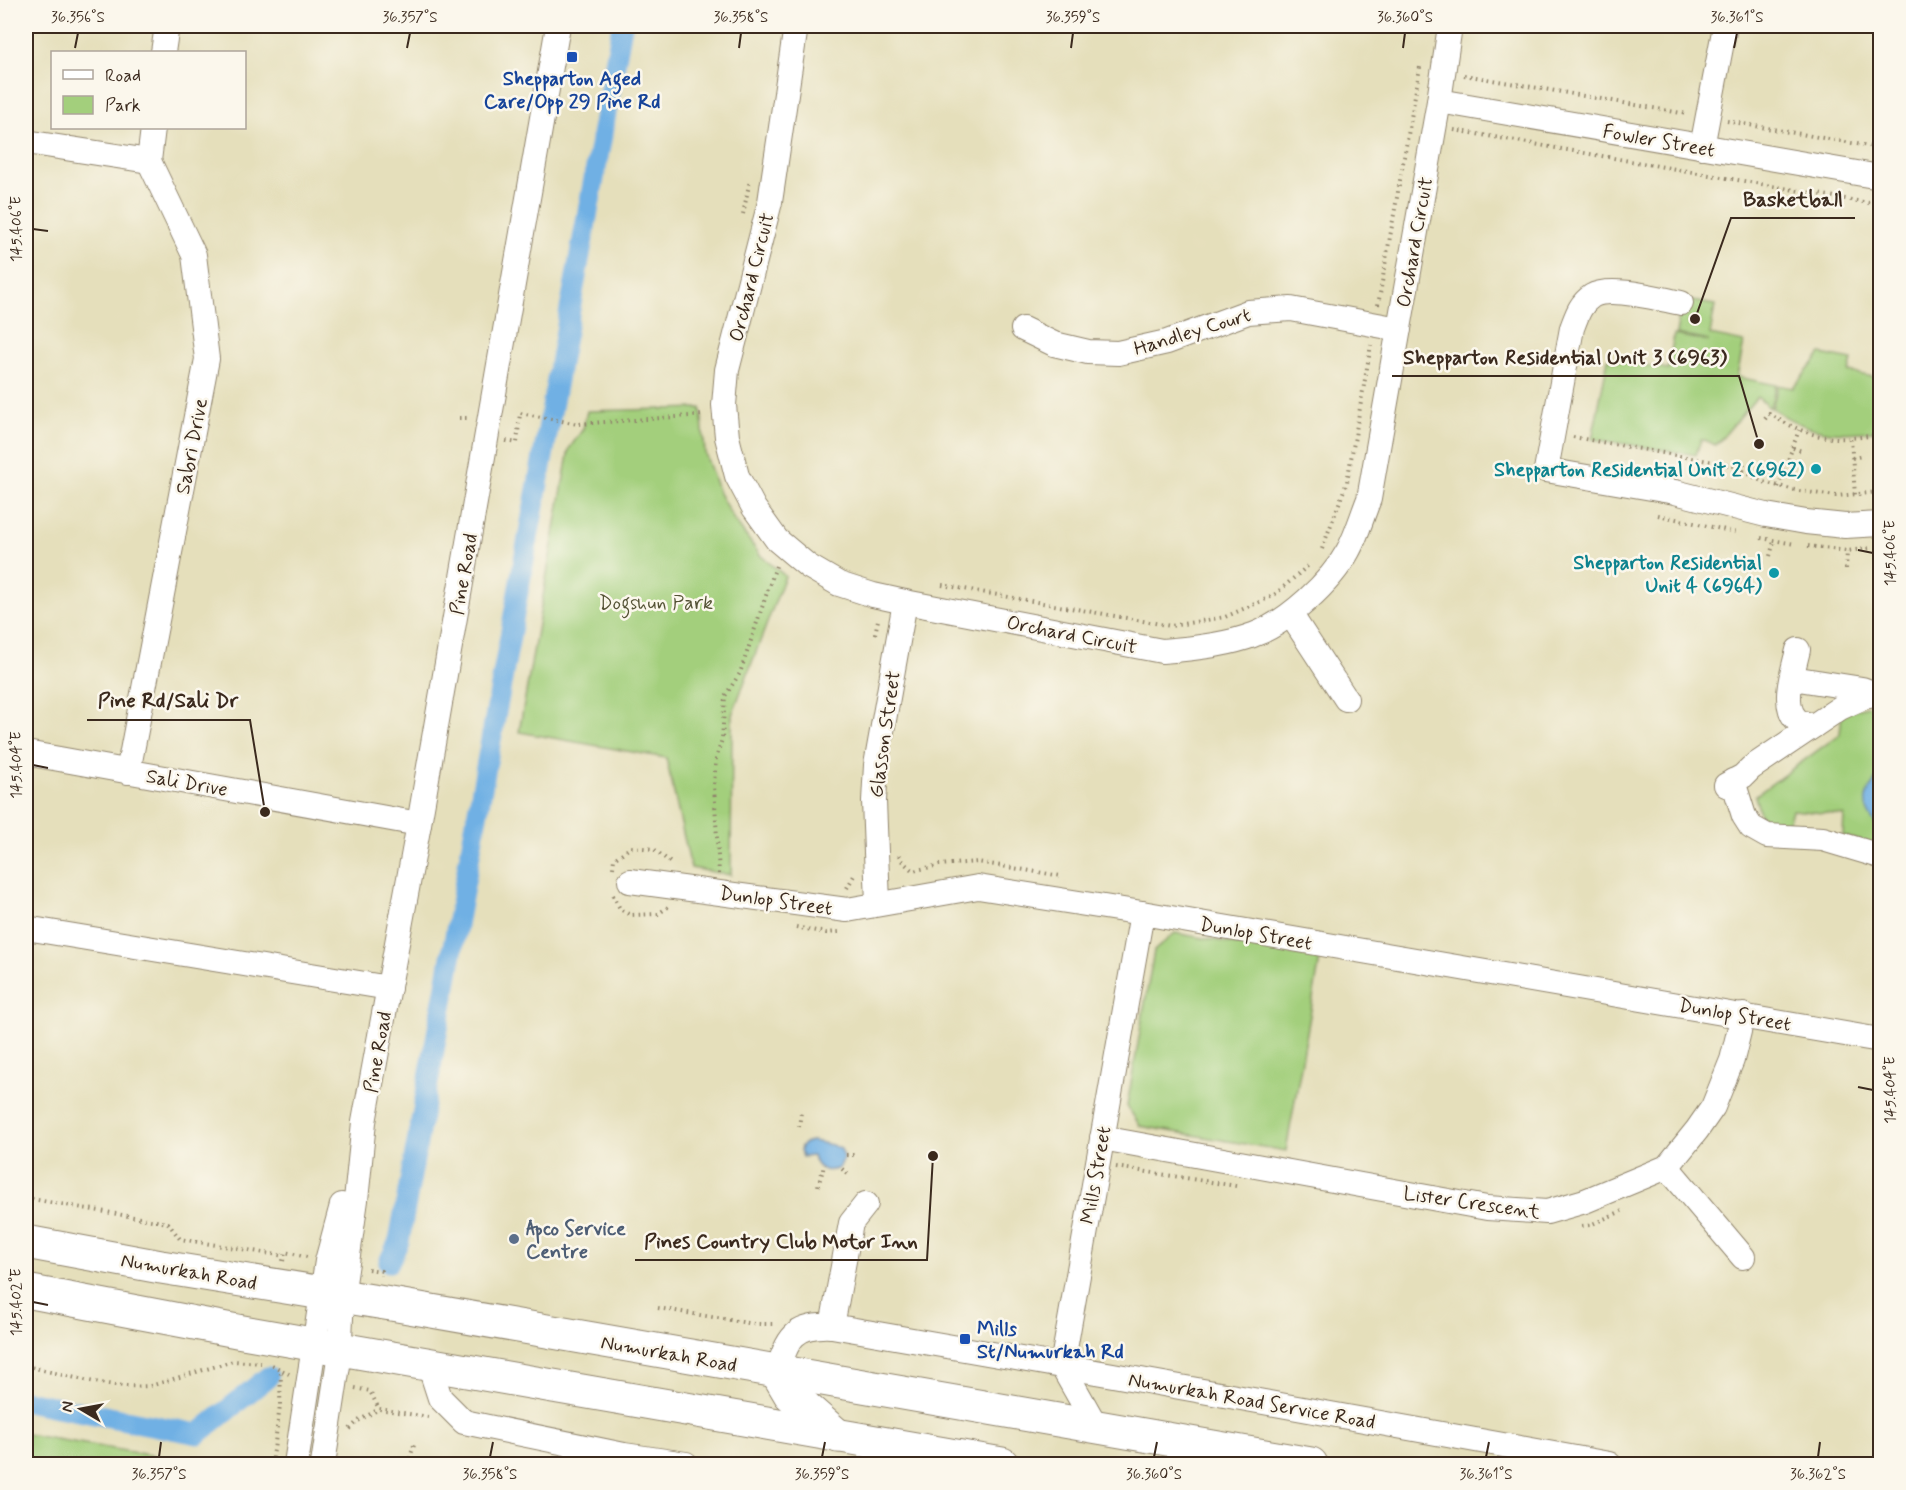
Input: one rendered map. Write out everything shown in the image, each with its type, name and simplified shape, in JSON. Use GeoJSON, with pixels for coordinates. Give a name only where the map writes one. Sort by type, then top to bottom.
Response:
{"type":"FeatureCollection","features":[{"type":"Feature","properties":{"kind":"highway","name":"Numurkah Road"},"geometry":{"type":"LineString","coordinates":[[26,1242],[1097,1428],[1200,1458],[1311,1464]]}},
{"type":"Feature","properties":{"kind":"highway"},"geometry":{"type":"LineString","coordinates":[[26,1291],[162,1317],[1002,1464]]}},
{"type":"Feature","properties":{"kind":"highway"},"geometry":{"type":"LineString","coordinates":[[777,1372],[790,1394],[838,1436]]}},
{"type":"Feature","properties":{"kind":"street"},"geometry":{"type":"LineString","coordinates":[[163,51],[167,26]]}},
{"type":"Feature","properties":{"kind":"street","name":"Pine Road"},"geometry":{"type":"LineString","coordinates":[[327,1346],[332,1295],[356,1200],[364,1122],[419,824],[558,26]]}},
{"type":"Feature","properties":{"kind":"street","name":"Orchard Circuit"},"geometry":{"type":"LineString","coordinates":[[796,26],[770,202],[714,414],[727,436],[737,476],[754,508],[777,540],[780,562],[808,566],[839,584],[873,595],[903,613],[1162,651],[1200,647],[1253,635],[1291,615],[1323,584],[1348,551],[1369,499],[1399,329],[1448,103],[1450,26]]}},
{"type":"Feature","properties":{"kind":"street"},"geometry":{"type":"LineString","coordinates":[[1702,147],[1725,26]]}},
{"type":"Feature","properties":{"kind":"street","name":"Fowler Street"},"geometry":{"type":"LineString","coordinates":[[1448,103],[1881,177]]}},
{"type":"Feature","properties":{"kind":"street"},"geometry":{"type":"LineString","coordinates":[[26,142],[149,161],[153,129]]}},
{"type":"Feature","properties":{"kind":"street","name":"Sabri Drive"},"geometry":{"type":"LineString","coordinates":[[128,772],[207,359],[194,255],[149,161]]}},
{"type":"Feature","properties":{"kind":"street"},"geometry":{"type":"LineString","coordinates":[[1681,303],[1612,292],[1593,295],[1580,308],[1572,328],[1546,470],[1675,492],[1766,515],[1806,522],[1845,526],[1881,524]]}},
{"type":"Feature","properties":{"kind":"street","name":"Handley Court"},"geometry":{"type":"LineString","coordinates":[[1023,329],[1054,344],[1088,352],[1118,353],[1167,342],[1248,312],[1291,309],[1399,329]]}},
{"type":"Feature","properties":{"kind":"street","name":"Glasson Street"},"geometry":{"type":"LineString","coordinates":[[878,903],[874,801],[876,765],[903,613]]}},
{"type":"Feature","properties":{"kind":"street"},"geometry":{"type":"LineString","coordinates":[[1291,615],[1346,699]]}},
{"type":"Feature","properties":{"kind":"street"},"geometry":{"type":"LineString","coordinates":[[1798,650],[1788,701],[1789,710],[1798,721],[1813,726]]}},
{"type":"Feature","properties":{"kind":"street"},"geometry":{"type":"LineString","coordinates":[[1792,678],[1862,689],[1878,694]]}},
{"type":"Feature","properties":{"kind":"street"},"geometry":{"type":"LineString","coordinates":[[1878,694],[1852,701],[1730,783],[1751,827],[1767,836],[1822,839],[1881,856]]}},
{"type":"Feature","properties":{"kind":"street","name":"Sali Drive"},"geometry":{"type":"LineString","coordinates":[[26,753],[419,824]]}},
{"type":"Feature","properties":{"kind":"street","name":"Dunlop Street"},"geometry":{"type":"LineString","coordinates":[[630,881],[847,910],[978,887],[1881,1040]]}},
{"type":"Feature","properties":{"kind":"street","name":"Mills Street"},"geometry":{"type":"LineString","coordinates":[[1062,1366],[1142,913]]}},
{"type":"Feature","properties":{"kind":"street"},"geometry":{"type":"LineString","coordinates":[[26,928],[389,988]]}},
{"type":"Feature","properties":{"kind":"street","name":"Lister Crescent"},"geometry":{"type":"LineString","coordinates":[[1102,1138],[1487,1208],[1547,1212],[1585,1202],[1667,1167],[1713,1107],[1732,1060],[1743,1015]]}},
{"type":"Feature","properties":{"kind":"street"},"geometry":{"type":"LineString","coordinates":[[1667,1167],[1743,1257]]}},
{"type":"Feature","properties":{"kind":"street"},"geometry":{"type":"LineString","coordinates":[[832,1326],[850,1223],[866,1204]]}},
{"type":"Feature","properties":{"kind":"street","name":"Numurkah Road Service Road"},"geometry":{"type":"LineString","coordinates":[[777,1372],[786,1345],[796,1333],[809,1327],[832,1326],[1609,1464]]}},
{"type":"Feature","properties":{"kind":"street"},"geometry":{"type":"LineString","coordinates":[[327,1346],[335,1383],[323,1459],[296,1458],[310,1379],[327,1346]]}},
{"type":"Feature","properties":{"kind":"street"},"geometry":{"type":"LineString","coordinates":[[429,1364],[440,1398],[464,1422],[623,1460],[686,1464]]}},
{"type":"Feature","properties":{"kind":"street"},"geometry":{"type":"LineString","coordinates":[[1062,1366],[1097,1428]]}},
{"type":"Feature","properties":{"kind":"path"},"geometry":{"type":"LineString","coordinates":[[1320,555],[1347,482],[1421,60]]}},
{"type":"Feature","properties":{"kind":"path"},"geometry":{"type":"LineString","coordinates":[[1465,65],[1463,75],[1448,103],[1453,130],[1881,205]]}},
{"type":"Feature","properties":{"kind":"path"},"geometry":{"type":"LineString","coordinates":[[1463,75],[1881,148]]}},
{"type":"Feature","properties":{"kind":"path"},"geometry":{"type":"LineString","coordinates":[[741,222],[750,178]]}},
{"type":"Feature","properties":{"kind":"path"},"geometry":{"type":"LineString","coordinates":[[1881,374],[1881,393]]}},
{"type":"Feature","properties":{"kind":"path"},"geometry":{"type":"LineString","coordinates":[[702,405],[714,414]]}},
{"type":"Feature","properties":{"kind":"path"},"geometry":{"type":"LineString","coordinates":[[459,418],[472,418],[504,441],[517,443],[520,413],[578,424],[714,414]]}},
{"type":"Feature","properties":{"kind":"path"},"geometry":{"type":"LineString","coordinates":[[702,422],[714,414]]}},
{"type":"Feature","properties":{"kind":"path"},"geometry":{"type":"LineString","coordinates":[[1765,419],[1769,414],[1799,430],[1839,440],[1881,434]]}},
{"type":"Feature","properties":{"kind":"path"},"geometry":{"type":"LineString","coordinates":[[1778,487],[1799,430]]}},
{"type":"Feature","properties":{"kind":"path"},"geometry":{"type":"LineString","coordinates":[[1566,436],[1734,466],[1778,487],[1824,495],[1881,492]]}},
{"type":"Feature","properties":{"kind":"path"},"geometry":{"type":"LineString","coordinates":[[1851,439],[1855,495]]}},
{"type":"Feature","properties":{"kind":"path"},"geometry":{"type":"LineString","coordinates":[[1792,448],[1802,451]]}},
{"type":"Feature","properties":{"kind":"path"},"geometry":{"type":"LineString","coordinates":[[1852,458],[1862,456]]}},
{"type":"Feature","properties":{"kind":"path"},"geometry":{"type":"LineString","coordinates":[[1743,471],[1744,464]]}},
{"type":"Feature","properties":{"kind":"path"},"geometry":{"type":"LineString","coordinates":[[1770,556],[1774,541]]}},
{"type":"Feature","properties":{"kind":"path"},"geometry":{"type":"LineString","coordinates":[[1846,569],[1847,551]]}},
{"type":"Feature","properties":{"kind":"path"},"geometry":{"type":"LineString","coordinates":[[719,874],[714,785],[716,759],[722,739],[725,696],[740,673],[780,562]]}},
{"type":"Feature","properties":{"kind":"path"},"geometry":{"type":"LineString","coordinates":[[938,584],[1171,626],[1225,617],[1273,596],[1312,562]]}},
{"type":"Feature","properties":{"kind":"path"},"geometry":{"type":"LineString","coordinates":[[868,617],[903,613]]}},
{"type":"Feature","properties":{"kind":"path"},"geometry":{"type":"LineString","coordinates":[[898,852],[901,860],[913,871],[939,865],[978,862],[1071,878]]}},
{"type":"Feature","properties":{"kind":"path"},"geometry":{"type":"LineString","coordinates":[[799,1127],[801,1112]]}},
{"type":"Feature","properties":{"kind":"path"},"geometry":{"type":"LineString","coordinates":[[846,1155],[855,1155]]}},
{"type":"Feature","properties":{"kind":"path"},"geometry":{"type":"LineString","coordinates":[[818,1186],[824,1164]]}},
{"type":"Feature","properties":{"kind":"path"},"geometry":{"type":"LineString","coordinates":[[842,1169],[849,1175]]}},
{"type":"Feature","properties":{"kind":"path"},"geometry":{"type":"LineString","coordinates":[[26,1198],[168,1223],[180,1239],[284,1256]]}},
{"type":"Feature","properties":{"kind":"path"},"geometry":{"type":"LineString","coordinates":[[26,1366],[93,1381],[136,1387],[150,1386],[233,1361],[267,1364],[295,1376],[310,1379]]}},
{"type":"Feature","properties":{"kind":"path"},"geometry":{"type":"LineString","coordinates":[[272,1464],[280,1406],[281,1370]]}},
{"type":"Feature","properties":{"kind":"path"},"geometry":{"type":"LineString","coordinates":[[335,1383],[370,1391],[379,1409]]}},
{"type":"Feature","properties":{"kind":"path"},"geometry":{"type":"LineString","coordinates":[[323,1459],[339,1450],[353,1425],[379,1409],[464,1422]]}},
{"type":"Feature","properties":{"kind":"path"},"geometry":{"type":"LineString","coordinates":[[408,1464],[415,1442]]}},
{"type":"Feature","properties":{"kind":"green space"},"geometry":{"type":"Polygon","coordinates":[[[1682,299],[1715,305],[1710,335],[1744,342],[1737,377],[1776,385],[1770,408],[1757,397],[1716,445],[1701,439],[1696,455],[1592,439],[1608,359],[1668,369],[1674,335],[1709,341],[1676,334],[1682,299]]]}},
{"type":"Feature","properties":{"kind":"green space"},"geometry":{"type":"Polygon","coordinates":[[[1821,354],[1852,360],[1849,372],[1878,378],[1880,430],[1850,433],[1823,431],[1798,423],[1772,408],[1778,385],[1793,388],[1821,354]]]}},
{"type":"Feature","properties":{"kind":"green space","name":"Dogshun Park"},"geometry":{"type":"Polygon","coordinates":[[[701,408],[705,453],[719,493],[734,520],[760,555],[785,576],[732,715],[731,875],[691,868],[666,758],[519,732],[569,449],[583,429],[587,411],[701,408]]]}},
{"type":"Feature","properties":{"kind":"green space"},"geometry":{"type":"Polygon","coordinates":[[[1880,703],[1880,847],[1843,836],[1844,815],[1792,810],[1786,831],[1762,821],[1755,796],[1840,734],[1842,712],[1880,703]]]}},
{"type":"Feature","properties":{"kind":"green space"},"geometry":{"type":"Polygon","coordinates":[[[1175,933],[1320,959],[1286,1151],[1140,1126],[1127,1106],[1154,951],[1175,933]]]}},
{"type":"Feature","properties":{"kind":"green space"},"geometry":{"type":"Polygon","coordinates":[[[26,1434],[202,1464],[26,1464],[26,1434]]]}},
{"type":"Feature","properties":{"kind":"water"},"geometry":{"type":"Polygon","coordinates":[[[1880,774],[1880,830],[1870,816],[1866,801],[1869,790],[1880,774]]]}},
{"type":"Feature","properties":{"kind":"water"},"geometry":{"type":"Polygon","coordinates":[[[812,1141],[841,1149],[843,1159],[839,1168],[822,1169],[816,1164],[813,1156],[802,1157],[801,1146],[812,1141]]]}},
{"type":"Feature","properties":{"kind":"waterway"},"geometry":{"type":"LineString","coordinates":[[389,1262],[399,1241],[622,26]]}},
{"type":"Feature","properties":{"kind":"waterway"},"geometry":{"type":"LineString","coordinates":[[26,1401],[198,1434],[268,1377]]}},
{"type":"Feature","properties":{"kind":"place","name":"Shepparton Aged Care/Opp 29 Pine Rd"},"geometry":{"type":"Point","coordinates":[572,57]}},
{"type":"Feature","properties":{"kind":"place","name":"Basketball"},"geometry":{"type":"Point","coordinates":[1695,319]}},
{"type":"Feature","properties":{"kind":"place","name":"Shepparton Residential Unit 3 (6963)"},"geometry":{"type":"Point","coordinates":[1759,444]}},
{"type":"Feature","properties":{"kind":"place","name":"Shepparton Residential Unit 2 (6962)"},"geometry":{"type":"Point","coordinates":[1816,469]}},
{"type":"Feature","properties":{"kind":"place","name":"Shepparton Residential Unit 4 (6964)"},"geometry":{"type":"Point","coordinates":[1774,573]}},
{"type":"Feature","properties":{"kind":"place","name":"Pine Rd/Sali Dr"},"geometry":{"type":"Point","coordinates":[265,812]}},
{"type":"Feature","properties":{"kind":"place","name":"Pines Country Club Motor Inn"},"geometry":{"type":"Point","coordinates":[933,1156]}},
{"type":"Feature","properties":{"kind":"place","name":"Apco Service Centre"},"geometry":{"type":"Point","coordinates":[514,1239]}},
{"type":"Feature","properties":{"kind":"place","name":"Mills St/Numurkah Rd"},"geometry":{"type":"Point","coordinates":[965,1339]}}]}
